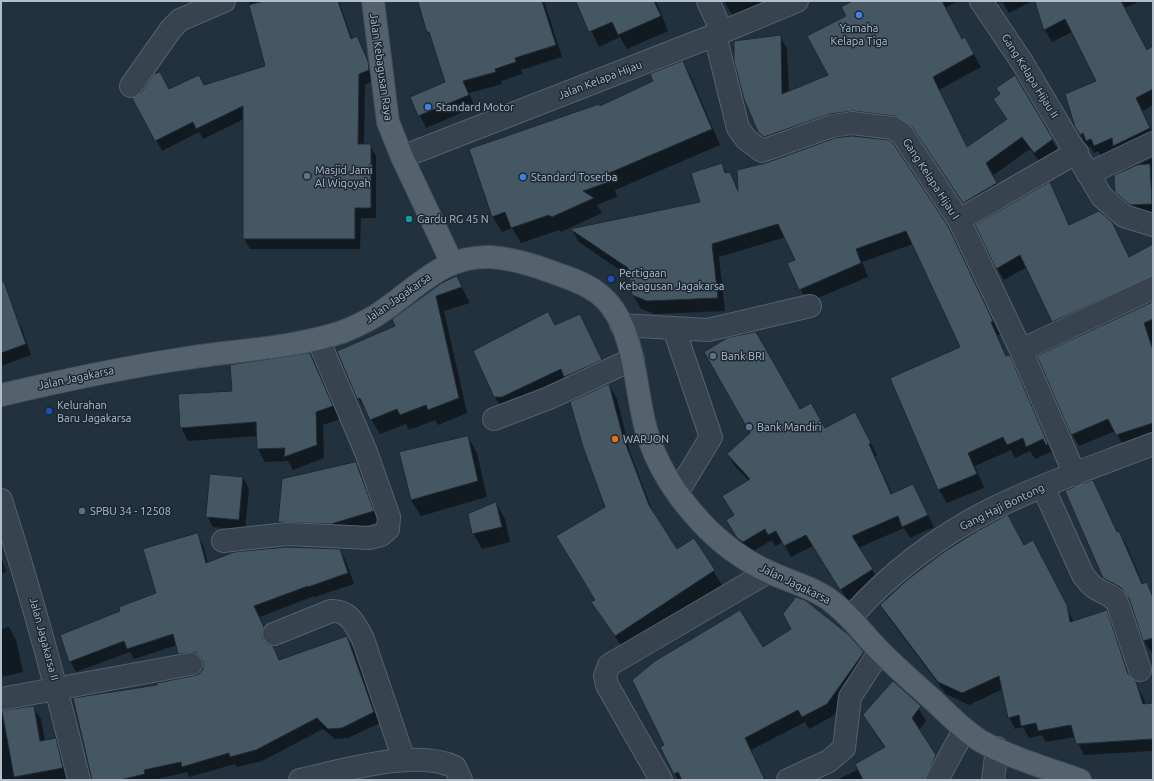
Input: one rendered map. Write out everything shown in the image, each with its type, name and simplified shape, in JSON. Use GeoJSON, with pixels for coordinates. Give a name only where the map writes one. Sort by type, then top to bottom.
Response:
{"type":"FeatureCollection","features":[{"type":"Feature","properties":{"kind":"main road","name":"Jalan Kebagusan Raya"},"geometry":{"type":"LineString","coordinates":[[372,1],[388,122],[402,157],[452,262]]}},
{"type":"Feature","properties":{"kind":"main road","name":"Jalan Jagakarsa"},"geometry":{"type":"LineString","coordinates":[[1,395],[88,374],[183,358],[299,343],[366,322],[387,309],[417,284],[452,262],[487,257],[527,262],[575,280],[598,293],[613,307],[633,360],[642,414],[658,461],[677,493],[699,520],[718,539],[733,551],[768,572],[792,581],[827,598],[851,617],[880,651],[964,730],[981,741],[1053,775],[1080,780]]}},
{"type":"Feature","properties":{"kind":"street"},"geometry":{"type":"LineString","coordinates":[[131,86],[171,29],[180,20],[224,1]]}},
{"type":"Feature","properties":{"kind":"street"},"geometry":{"type":"LineString","coordinates":[[708,1],[719,34]]}},
{"type":"Feature","properties":{"kind":"street","name":"Jalan Kelapa Hijau"},"geometry":{"type":"LineString","coordinates":[[402,157],[719,34],[797,1]]}},
{"type":"Feature","properties":{"kind":"street","name":"Gang Kelapa Hijau II"},"geometry":{"type":"LineString","coordinates":[[981,1],[1022,62],[1077,152],[1102,197],[1124,216],[1153,225]]}},
{"type":"Feature","properties":{"kind":"street","name":"Gang Kelapa Hijau I"},"geometry":{"type":"LineString","coordinates":[[719,34],[738,128],[746,139],[762,151],[832,126],[852,123],[893,128],[902,134],[959,220],[1022,350],[1075,475]]}},
{"type":"Feature","properties":{"kind":"street"},"geometry":{"type":"LineString","coordinates":[[1088,174],[1153,143]]}},
{"type":"Feature","properties":{"kind":"street"},"geometry":{"type":"LineString","coordinates":[[959,220],[1077,152]]}},
{"type":"Feature","properties":{"kind":"street"},"geometry":{"type":"LineString","coordinates":[[1022,350],[1153,288]]}},
{"type":"Feature","properties":{"kind":"street"},"geometry":{"type":"LineString","coordinates":[[621,325],[708,330],[810,306]]}},
{"type":"Feature","properties":{"kind":"street"},"geometry":{"type":"LineString","coordinates":[[674,329],[711,437],[677,493]]}},
{"type":"Feature","properties":{"kind":"street"},"geometry":{"type":"LineString","coordinates":[[223,541],[287,534],[370,538],[381,535],[388,529],[388,516],[366,452],[318,338]]}},
{"type":"Feature","properties":{"kind":"street"},"geometry":{"type":"LineString","coordinates":[[494,419],[549,398],[633,360]]}},
{"type":"Feature","properties":{"kind":"street","name":"Gang Haji Bontong"},"geometry":{"type":"LineString","coordinates":[[851,617],[868,597],[919,554],[952,530],[990,510],[1043,486],[1153,444]]}},
{"type":"Feature","properties":{"kind":"street"},"geometry":{"type":"LineString","coordinates":[[1043,486],[1083,575],[1090,584],[1099,591],[1113,596],[1117,602],[1140,670]]}},
{"type":"Feature","properties":{"kind":"street","name":"Jalan Jagakarsa II"},"geometry":{"type":"LineString","coordinates":[[1,500],[30,592],[57,688],[79,780]]}},
{"type":"Feature","properties":{"kind":"street"},"geometry":{"type":"LineString","coordinates":[[661,780],[607,684],[605,676],[610,665],[768,572]]}},
{"type":"Feature","properties":{"kind":"street"},"geometry":{"type":"LineString","coordinates":[[274,634],[331,611],[339,610],[353,620],[363,638],[404,760]]}},
{"type":"Feature","properties":{"kind":"street"},"geometry":{"type":"LineString","coordinates":[[788,780],[829,760],[844,748],[850,697],[880,651]]}},
{"type":"Feature","properties":{"kind":"street"},"geometry":{"type":"LineString","coordinates":[[1,699],[191,664]]}},
{"type":"Feature","properties":{"kind":"street"},"geometry":{"type":"LineString","coordinates":[[937,780],[964,730]]}},
{"type":"Feature","properties":{"kind":"street"},"geometry":{"type":"LineString","coordinates":[[993,780],[997,748]]}},
{"type":"Feature","properties":{"kind":"street"},"geometry":{"type":"LineString","coordinates":[[300,780],[372,763],[404,760],[447,763],[456,767],[461,780]]}},
{"type":"Feature","properties":{"kind":"building"},"geometry":{"type":"Polygon","coordinates":[[[265,1],[338,1],[351,39],[357,36],[368,61],[369,70],[359,74],[358,144],[371,144],[371,208],[355,208],[355,239],[243,239],[243,106],[196,129],[193,122],[155,141],[132,98],[141,93],[154,74],[160,72],[169,89],[199,75],[204,85],[265,66],[249,5],[265,1]]]}},
{"type":"Feature","properties":{"kind":"building"},"geometry":{"type":"Polygon","coordinates":[[[418,1],[542,1],[556,45],[515,58],[516,62],[495,69],[496,72],[463,81],[469,95],[418,116],[410,97],[445,82],[429,32],[427,32],[418,1]]]}},
{"type":"Feature","properties":{"kind":"building"},"geometry":{"type":"Polygon","coordinates":[[[576,1],[654,1],[661,16],[618,35],[612,22],[589,32],[576,1]]]}},
{"type":"Feature","properties":{"kind":"building"},"geometry":{"type":"Polygon","coordinates":[[[853,1],[942,1],[962,39],[965,37],[974,54],[933,77],[967,147],[1007,119],[993,99],[1000,94],[996,88],[1015,75],[1053,139],[1034,153],[1022,137],[986,163],[997,183],[963,203],[912,127],[895,116],[853,111],[830,114],[764,137],[758,132],[744,99],[734,61],[734,41],[781,35],[782,94],[828,75],[807,36],[846,16],[841,7],[853,1]]]}},
{"type":"Feature","properties":{"kind":"building"},"geometry":{"type":"Polygon","coordinates":[[[1035,1],[1121,1],[1147,50],[1153,46],[1153,89],[1136,98],[1150,128],[1113,146],[1112,138],[1094,146],[1091,139],[1086,141],[1083,133],[1080,135],[1075,127],[1065,94],[1096,81],[1065,19],[1044,30],[1035,1]]]}},
{"type":"Feature","properties":{"kind":"building"},"geometry":{"type":"Polygon","coordinates":[[[683,61],[712,129],[607,174],[609,182],[583,191],[594,198],[552,217],[549,215],[511,228],[505,212],[492,217],[469,149],[599,104],[600,106],[653,81],[650,74],[683,61]]]}},
{"type":"Feature","properties":{"kind":"building"},"geometry":{"type":"Polygon","coordinates":[[[852,136],[889,140],[893,143],[948,226],[993,321],[991,322],[1006,356],[1010,355],[1048,444],[1046,445],[1043,439],[1026,447],[1023,438],[1007,445],[1003,437],[968,453],[977,474],[938,490],[890,378],[960,347],[906,231],[856,249],[861,263],[799,290],[787,263],[795,260],[778,224],[712,244],[718,298],[647,301],[632,295],[628,268],[570,229],[700,202],[691,173],[722,163],[725,173],[730,172],[738,191],[737,170],[766,163],[835,138],[852,136]]]}},
{"type":"Feature","properties":{"kind":"building"},"geometry":{"type":"Polygon","coordinates":[[[1150,164],[1152,204],[1130,205],[1115,192],[1114,175],[1137,165],[1150,164]]]}},
{"type":"Feature","properties":{"kind":"building"},"geometry":{"type":"Polygon","coordinates":[[[1050,182],[1069,225],[1099,211],[1112,222],[1129,257],[1153,244],[1153,276],[1052,322],[1020,255],[996,269],[975,225],[1050,182]]]}},
{"type":"Feature","properties":{"kind":"building"},"geometry":{"type":"Polygon","coordinates":[[[457,276],[462,287],[436,296],[459,398],[428,410],[426,405],[400,415],[397,409],[370,420],[360,398],[357,399],[337,351],[395,326],[392,319],[440,284],[457,276]]]}},
{"type":"Feature","properties":{"kind":"building"},"geometry":{"type":"Polygon","coordinates":[[[1,282],[4,282],[26,344],[1,353],[1,282]]]}},
{"type":"Feature","properties":{"kind":"building"},"geometry":{"type":"Polygon","coordinates":[[[1153,302],[1153,319],[1144,323],[1153,350],[1153,423],[1116,435],[1108,419],[1071,435],[1037,356],[1153,302]]]}},
{"type":"Feature","properties":{"kind":"building"},"geometry":{"type":"Polygon","coordinates":[[[548,312],[555,325],[580,314],[602,360],[564,377],[561,369],[502,397],[494,397],[473,351],[548,312]]]}},
{"type":"Feature","properties":{"kind":"building"},"geometry":{"type":"Polygon","coordinates":[[[756,332],[800,409],[811,403],[825,428],[855,412],[871,443],[869,444],[891,494],[913,484],[928,515],[902,527],[898,516],[852,536],[873,569],[840,590],[806,535],[784,546],[776,531],[768,535],[765,529],[743,542],[737,538],[726,520],[734,515],[722,496],[750,479],[727,454],[750,433],[704,352],[727,338],[756,332]]]}},
{"type":"Feature","properties":{"kind":"building"},"geometry":{"type":"Polygon","coordinates":[[[310,353],[333,406],[316,412],[317,445],[284,457],[285,448],[257,449],[256,422],[180,428],[178,394],[232,391],[230,365],[310,353]]]}},
{"type":"Feature","properties":{"kind":"building"},"geometry":{"type":"Polygon","coordinates":[[[609,384],[623,437],[649,505],[677,549],[694,538],[715,570],[615,636],[591,602],[595,600],[556,536],[605,507],[583,447],[570,402],[609,384]]]}},
{"type":"Feature","properties":{"kind":"building"},"geometry":{"type":"Polygon","coordinates":[[[468,436],[478,481],[411,500],[399,452],[468,436]]]}},
{"type":"Feature","properties":{"kind":"building"},"geometry":{"type":"Polygon","coordinates":[[[356,462],[374,511],[331,524],[278,522],[282,479],[356,462]]]}},
{"type":"Feature","properties":{"kind":"building"},"geometry":{"type":"Polygon","coordinates":[[[210,474],[243,477],[239,520],[206,517],[210,474]]]}},
{"type":"Feature","properties":{"kind":"building"},"geometry":{"type":"Polygon","coordinates":[[[1093,480],[1117,532],[1119,531],[1142,584],[1147,582],[1153,598],[1153,638],[1143,641],[1129,598],[1120,587],[1103,578],[1065,491],[1093,480]]]}},
{"type":"Feature","properties":{"kind":"building"},"geometry":{"type":"Polygon","coordinates":[[[496,502],[502,527],[472,534],[468,514],[496,502]]]}},
{"type":"Feature","properties":{"kind":"building"},"geometry":{"type":"Polygon","coordinates":[[[1008,515],[1024,545],[1033,540],[1067,605],[1070,622],[1107,610],[1128,674],[1136,682],[1143,704],[1153,703],[1153,739],[1076,744],[1071,725],[1038,731],[1036,723],[1021,726],[1019,715],[1008,718],[999,676],[962,693],[938,682],[880,605],[906,581],[941,554],[977,531],[1008,515]]]}},
{"type":"Feature","properties":{"kind":"building"},"geometry":{"type":"Polygon","coordinates":[[[198,533],[206,563],[234,552],[287,547],[340,549],[348,573],[254,606],[264,627],[262,633],[263,639],[267,644],[273,646],[279,660],[347,636],[374,712],[342,728],[328,729],[317,718],[256,750],[230,757],[229,753],[182,767],[181,762],[144,770],[145,774],[120,780],[92,780],[73,698],[157,685],[157,683],[193,676],[199,674],[203,669],[203,661],[195,652],[178,654],[173,634],[127,649],[124,641],[69,662],[60,635],[120,611],[119,607],[156,593],[143,549],[198,533]]]}},
{"type":"Feature","properties":{"kind":"building"},"geometry":{"type":"Polygon","coordinates":[[[796,597],[805,600],[849,635],[864,652],[827,704],[802,717],[798,710],[745,738],[765,780],[682,780],[678,772],[674,774],[660,747],[664,745],[632,680],[655,661],[740,610],[763,647],[791,629],[783,614],[796,597]]]}},
{"type":"Feature","properties":{"kind":"building"},"geometry":{"type":"Polygon","coordinates":[[[893,681],[921,706],[912,718],[936,755],[925,780],[863,780],[855,764],[885,747],[863,715],[893,681]]]}},
{"type":"Feature","properties":{"kind":"building"},"geometry":{"type":"Polygon","coordinates":[[[34,706],[40,741],[56,738],[63,768],[14,777],[2,711],[34,706]]]}},
{"type":"Feature","properties":{"kind":"place","name":"Yamaha Kelapa Tiga"},"geometry":{"type":"Point","coordinates":[859,15]}},
{"type":"Feature","properties":{"kind":"place","name":"Standard Motor"},"geometry":{"type":"Point","coordinates":[428,107]}},
{"type":"Feature","properties":{"kind":"place","name":"Masjid Jami Al Wiqoyah"},"geometry":{"type":"Point","coordinates":[307,176]}},
{"type":"Feature","properties":{"kind":"place","name":"Standard Toserba"},"geometry":{"type":"Point","coordinates":[523,177]}},
{"type":"Feature","properties":{"kind":"place","name":"Gardu RG 45 N"},"geometry":{"type":"Point","coordinates":[409,219]}},
{"type":"Feature","properties":{"kind":"place","name":"Pertigaan Kebagusan Jagakarsa"},"geometry":{"type":"Point","coordinates":[611,279]}},
{"type":"Feature","properties":{"kind":"place","name":"Bank BRI"},"geometry":{"type":"Point","coordinates":[713,356]}},
{"type":"Feature","properties":{"kind":"place","name":"Kelurahan Baru Jagakarsa"},"geometry":{"type":"Point","coordinates":[49,411]}},
{"type":"Feature","properties":{"kind":"place","name":"Bank Mandiri"},"geometry":{"type":"Point","coordinates":[749,427]}},
{"type":"Feature","properties":{"kind":"place","name":"WARJON"},"geometry":{"type":"Point","coordinates":[615,439]}},
{"type":"Feature","properties":{"kind":"place","name":"SPBU 34 - 12508"},"geometry":{"type":"Point","coordinates":[82,511]}}]}
